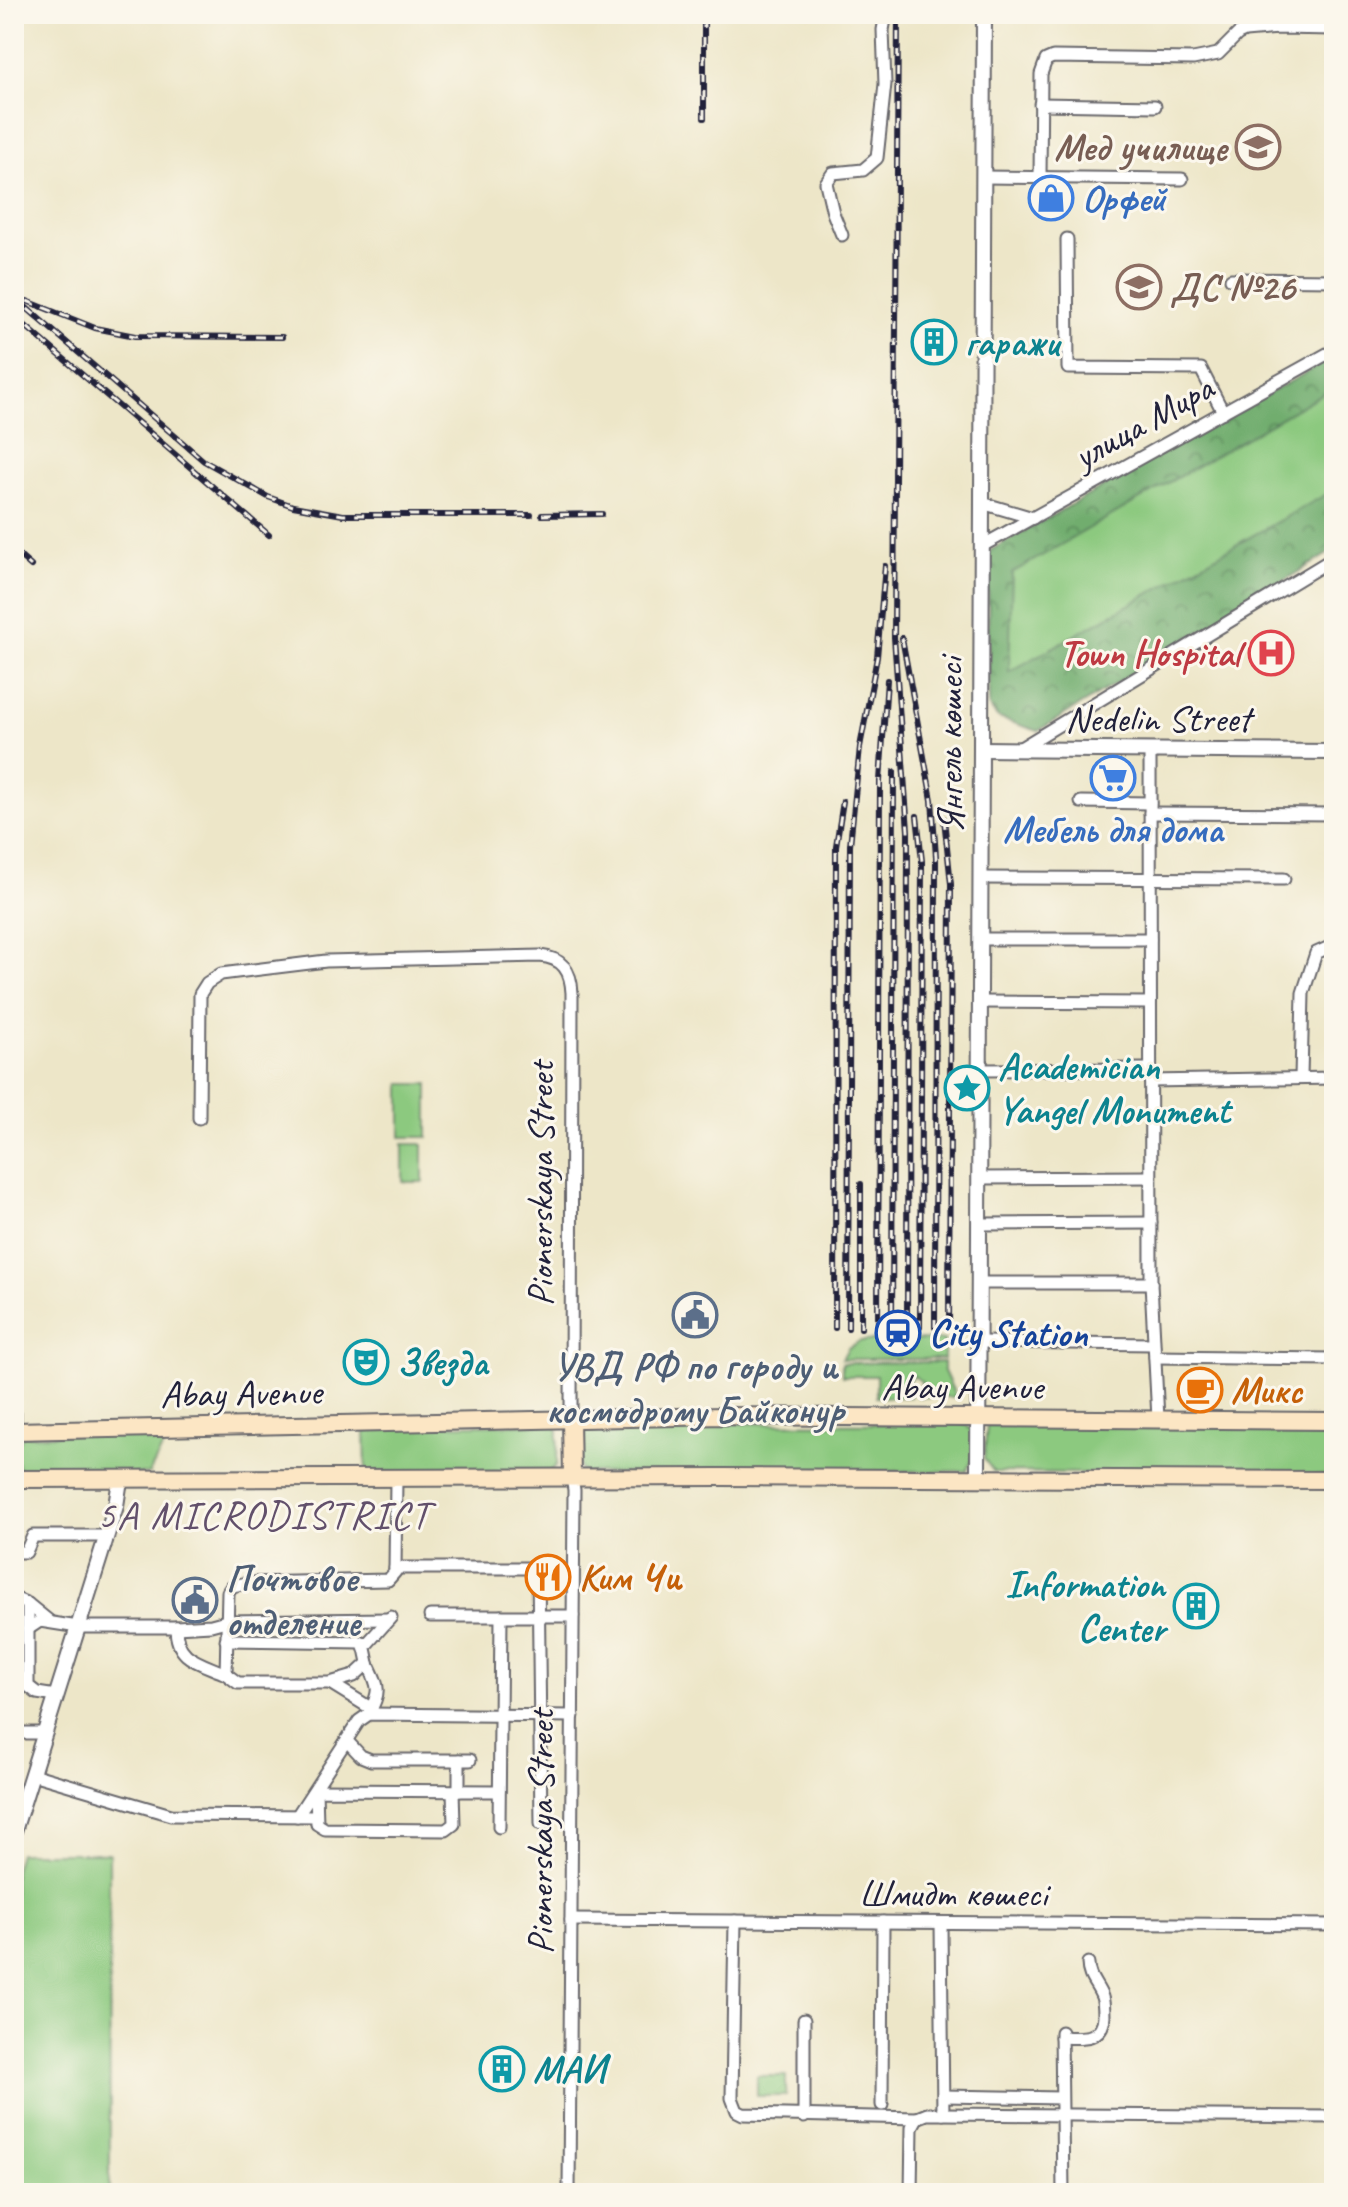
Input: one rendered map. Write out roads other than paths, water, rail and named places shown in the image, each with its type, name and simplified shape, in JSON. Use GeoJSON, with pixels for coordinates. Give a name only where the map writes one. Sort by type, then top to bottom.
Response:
{"type":"FeatureCollection","features":[{"type":"Feature","properties":{"kind":"main road","name":"Abay Avenue"},"geometry":{"type":"LineString","coordinates":[[14,1431],[724,1416],[1334,1421]]}},
{"type":"Feature","properties":{"kind":"main road","name":"Pionerskaya Street"},"geometry":{"type":"LineString","coordinates":[[571,1419],[572,1477]]}},
{"type":"Feature","properties":{"kind":"main road"},"geometry":{"type":"LineString","coordinates":[[14,1479],[978,1477],[1334,1480]]}},
{"type":"Feature","properties":{"kind":"street"},"geometry":{"type":"LineString","coordinates":[[842,235],[826,183],[833,173],[863,170],[877,158],[885,84],[883,30],[886,14]]}},
{"type":"Feature","properties":{"kind":"street","name":"Янгель көшесі"},"geometry":{"type":"LineString","coordinates":[[978,1477],[984,14]]}},
{"type":"Feature","properties":{"kind":"street"},"geometry":{"type":"LineString","coordinates":[[1040,177],[1041,68],[1046,60],[1053,57],[1193,59],[1218,54],[1245,31],[1334,29]]}},
{"type":"Feature","properties":{"kind":"street"},"geometry":{"type":"LineString","coordinates":[[1040,104],[1155,106]]}},
{"type":"Feature","properties":{"kind":"street"},"geometry":{"type":"LineString","coordinates":[[984,177],[1182,179]]}},
{"type":"Feature","properties":{"kind":"street"},"geometry":{"type":"LineString","coordinates":[[1067,239],[1068,368],[1201,369],[1223,412]]}},
{"type":"Feature","properties":{"kind":"street"},"geometry":{"type":"LineString","coordinates":[[1231,279],[1334,280]]}},
{"type":"Feature","properties":{"kind":"street","name":"улица Мира"},"geometry":{"type":"LineString","coordinates":[[982,546],[1334,350]]}},
{"type":"Feature","properties":{"kind":"street"},"geometry":{"type":"LineString","coordinates":[[982,503],[1033,518]]}},
{"type":"Feature","properties":{"kind":"street"},"geometry":{"type":"LineString","coordinates":[[1019,749],[1334,558]]}},
{"type":"Feature","properties":{"kind":"street","name":"Nedelin Street"},"geometry":{"type":"LineString","coordinates":[[981,749],[1334,752]]}},
{"type":"Feature","properties":{"kind":"street"},"geometry":{"type":"LineString","coordinates":[[1150,750],[1151,1283],[1158,1419]]}},
{"type":"Feature","properties":{"kind":"street"},"geometry":{"type":"LineString","coordinates":[[1081,802],[1150,808],[1334,814]]}},
{"type":"Feature","properties":{"kind":"street"},"geometry":{"type":"LineString","coordinates":[[981,878],[1284,879]]}},
{"type":"Feature","properties":{"kind":"street"},"geometry":{"type":"LineString","coordinates":[[981,939],[1150,939]]}},
{"type":"Feature","properties":{"kind":"street"},"geometry":{"type":"LineString","coordinates":[[1301,1078],[1303,993],[1316,953],[1334,945]]}},
{"type":"Feature","properties":{"kind":"street","name":"Pionerskaya Street"},"geometry":{"type":"LineString","coordinates":[[199,1118],[200,994],[207,983],[221,974],[326,961],[540,956],[558,960],[565,966],[572,981],[571,1419]]}},
{"type":"Feature","properties":{"kind":"street"},"geometry":{"type":"LineString","coordinates":[[980,1002],[1150,1003]]}},
{"type":"Feature","properties":{"kind":"street"},"geometry":{"type":"LineString","coordinates":[[980,1070],[1334,1078]]}},
{"type":"Feature","properties":{"kind":"street"},"geometry":{"type":"LineString","coordinates":[[980,1178],[1150,1177]]}},
{"type":"Feature","properties":{"kind":"street"},"geometry":{"type":"LineString","coordinates":[[980,1224],[1151,1223]]}},
{"type":"Feature","properties":{"kind":"street"},"geometry":{"type":"LineString","coordinates":[[979,1283],[1151,1283]]}},
{"type":"Feature","properties":{"kind":"street"},"geometry":{"type":"LineString","coordinates":[[979,1342],[1334,1359]]}},
{"type":"Feature","properties":{"kind":"street"},"geometry":{"type":"LineString","coordinates":[[14,1431],[15,1413]]}},
{"type":"Feature","properties":{"kind":"street"},"geometry":{"type":"LineString","coordinates":[[226,1674],[226,1621],[228,1592],[232,1586],[240,1583],[388,1580],[392,1577],[395,1568],[396,1477]]}},
{"type":"Feature","properties":{"kind":"street","name":"Pionerskaya Street"},"geometry":{"type":"LineString","coordinates":[[569,2193],[572,1477]]}},
{"type":"Feature","properties":{"kind":"street"},"geometry":{"type":"LineString","coordinates":[[14,1831],[107,1536],[120,1480]]}},
{"type":"Feature","properties":{"kind":"street"},"geometry":{"type":"LineString","coordinates":[[14,1552],[26,1552],[33,1536],[107,1536]]}},
{"type":"Feature","properties":{"kind":"street"},"geometry":{"type":"LineString","coordinates":[[395,1568],[538,1568],[541,1824]]}},
{"type":"Feature","properties":{"kind":"street"},"geometry":{"type":"LineString","coordinates":[[14,1598],[28,1604],[49,1621]]}},
{"type":"Feature","properties":{"kind":"street"},"geometry":{"type":"LineString","coordinates":[[28,1604],[28,1629],[20,1667],[31,1690],[56,1696]]}},
{"type":"Feature","properties":{"kind":"street"},"geometry":{"type":"LineString","coordinates":[[28,1629],[40,1621],[78,1627],[176,1627],[226,1621],[391,1616],[365,1646]]}},
{"type":"Feature","properties":{"kind":"street"},"geometry":{"type":"LineString","coordinates":[[430,1616],[573,1616]]}},
{"type":"Feature","properties":{"kind":"street"},"geometry":{"type":"LineString","coordinates":[[499,1827],[501,1616]]}},
{"type":"Feature","properties":{"kind":"street"},"geometry":{"type":"LineString","coordinates":[[176,1627],[176,1642],[181,1652],[238,1683],[330,1683],[354,1676],[368,1663]]}},
{"type":"Feature","properties":{"kind":"street"},"geometry":{"type":"LineString","coordinates":[[226,1640],[359,1641],[365,1646],[368,1663],[378,1684],[378,1696],[297,1816]]}},
{"type":"Feature","properties":{"kind":"street"},"geometry":{"type":"LineString","coordinates":[[330,1683],[370,1712],[501,1717],[573,1716]]}},
{"type":"Feature","properties":{"kind":"street"},"geometry":{"type":"LineString","coordinates":[[14,1733],[45,1733]]}},
{"type":"Feature","properties":{"kind":"street"},"geometry":{"type":"LineString","coordinates":[[316,1790],[317,1824],[325,1829],[446,1830],[454,1824],[456,1791],[464,1760],[371,1760],[361,1756],[347,1741]]}},
{"type":"Feature","properties":{"kind":"street"},"geometry":{"type":"LineString","coordinates":[[32,1774],[171,1815],[316,1816]]}},
{"type":"Feature","properties":{"kind":"street"},"geometry":{"type":"LineString","coordinates":[[316,1790],[499,1791]]}},
{"type":"Feature","properties":{"kind":"street","name":"Шмидт көшесі"},"geometry":{"type":"LineString","coordinates":[[571,1920],[1334,1925]]}},
{"type":"Feature","properties":{"kind":"street"},"geometry":{"type":"LineString","coordinates":[[735,1921],[733,2105],[743,2114],[917,2118],[927,2114],[1334,2117]]}},
{"type":"Feature","properties":{"kind":"street"},"geometry":{"type":"LineString","coordinates":[[882,2105],[883,1922]]}},
{"type":"Feature","properties":{"kind":"street"},"geometry":{"type":"LineString","coordinates":[[941,1923],[943,2114]]}},
{"type":"Feature","properties":{"kind":"street"},"geometry":{"type":"LineString","coordinates":[[1063,2193],[1061,2035],[1092,2037],[1100,2032],[1103,2024],[1104,2001],[1091,1980],[1088,1963]]}},
{"type":"Feature","properties":{"kind":"street"},"geometry":{"type":"LineString","coordinates":[[804,2020],[804,2117]]}},
{"type":"Feature","properties":{"kind":"street"},"geometry":{"type":"LineString","coordinates":[[944,2096],[1061,2098]]}},
{"type":"Feature","properties":{"kind":"street"},"geometry":{"type":"LineString","coordinates":[[911,2193],[912,2127],[917,2118]]}},
{"type":"Feature","properties":{"kind":"railway"},"geometry":{"type":"LineString","coordinates":[[704,14],[704,118]]}},
{"type":"Feature","properties":{"kind":"railway"},"geometry":{"type":"LineString","coordinates":[[898,14],[894,637],[908,831],[907,1327]]}},
{"type":"Feature","properties":{"kind":"railway"},"geometry":{"type":"LineString","coordinates":[[14,297],[204,461],[268,497],[293,506],[343,515],[531,515]]}},
{"type":"Feature","properties":{"kind":"railway"},"geometry":{"type":"LineString","coordinates":[[27,301],[95,328],[135,336],[282,337]]}},
{"type":"Feature","properties":{"kind":"railway"},"geometry":{"type":"LineString","coordinates":[[14,316],[269,535]]}},
{"type":"Feature","properties":{"kind":"railway"},"geometry":{"type":"LineString","coordinates":[[542,515],[602,514]]}},
{"type":"Feature","properties":{"kind":"railway"},"geometry":{"type":"LineString","coordinates":[[14,551],[31,566]]}},
{"type":"Feature","properties":{"kind":"railway"},"geometry":{"type":"LineString","coordinates":[[848,1328],[850,845],[860,747],[877,657],[885,566]]}},
{"type":"Feature","properties":{"kind":"railway"},"geometry":{"type":"LineString","coordinates":[[902,638],[932,800],[936,857],[935,1327]]}},
{"type":"Feature","properties":{"kind":"railway"},"geometry":{"type":"LineString","coordinates":[[878,1328],[880,781],[887,680]]}},
{"type":"Feature","properties":{"kind":"railway"},"geometry":{"type":"LineString","coordinates":[[892,1328],[894,772]]}},
{"type":"Feature","properties":{"kind":"railway"},"geometry":{"type":"LineString","coordinates":[[835,1328],[836,846],[843,801]]}},
{"type":"Feature","properties":{"kind":"railway"},"geometry":{"type":"LineString","coordinates":[[917,816],[922,861],[920,1327]]}},
{"type":"Feature","properties":{"kind":"railway"},"geometry":{"type":"LineString","coordinates":[[944,819],[951,884],[949,1327]]}},
{"type":"Feature","properties":{"kind":"railway"},"geometry":{"type":"LineString","coordinates":[[861,1184],[861,1328]]}},
{"type":"Feature","properties":{"kind":"place","name":"Мед училище"},"geometry":{"type":"Point","coordinates":[1258,147]}},
{"type":"Feature","properties":{"kind":"place","name":"Орфей"},"geometry":{"type":"Point","coordinates":[1051,198]}},
{"type":"Feature","properties":{"kind":"place","name":"ДС №26"},"geometry":{"type":"Point","coordinates":[1139,287]}},
{"type":"Feature","properties":{"kind":"place","name":"гаражи"},"geometry":{"type":"Point","coordinates":[934,342]}},
{"type":"Feature","properties":{"kind":"place","name":"Town Hospital"},"geometry":{"type":"Point","coordinates":[1271,653]}},
{"type":"Feature","properties":{"kind":"place","name":"Мебель для дома"},"geometry":{"type":"Point","coordinates":[1113,778]}},
{"type":"Feature","properties":{"kind":"place","name":"Academician Yangel Monument"},"geometry":{"type":"Point","coordinates":[967,1088]}},
{"type":"Feature","properties":{"kind":"place","name":"УВД РФ по городу и космодрому Байконур"},"geometry":{"type":"Point","coordinates":[695,1315]}},
{"type":"Feature","properties":{"kind":"place","name":"City Station"},"geometry":{"type":"Point","coordinates":[898,1333]}},
{"type":"Feature","properties":{"kind":"place","name":"Звезда"},"geometry":{"type":"Point","coordinates":[366,1362]}},
{"type":"Feature","properties":{"kind":"place","name":"Микс"},"geometry":{"type":"Point","coordinates":[1200,1390]}},
{"type":"Feature","properties":{"kind":"place","name":"Ким Чи"},"geometry":{"type":"Point","coordinates":[548,1577]}},
{"type":"Feature","properties":{"kind":"place","name":"Почтовое отделение"},"geometry":{"type":"Point","coordinates":[195,1600]}},
{"type":"Feature","properties":{"kind":"place","name":"Information Center"},"geometry":{"type":"Point","coordinates":[1196,1606]}},
{"type":"Feature","properties":{"kind":"place","name":"МАИ"},"geometry":{"type":"Point","coordinates":[502,2069]}},
{"type":"Feature","properties":{"kind":"district","name":"5A MICRODISTRICT"},"geometry":{"type":"Point","coordinates":[264,1515]}}]}
